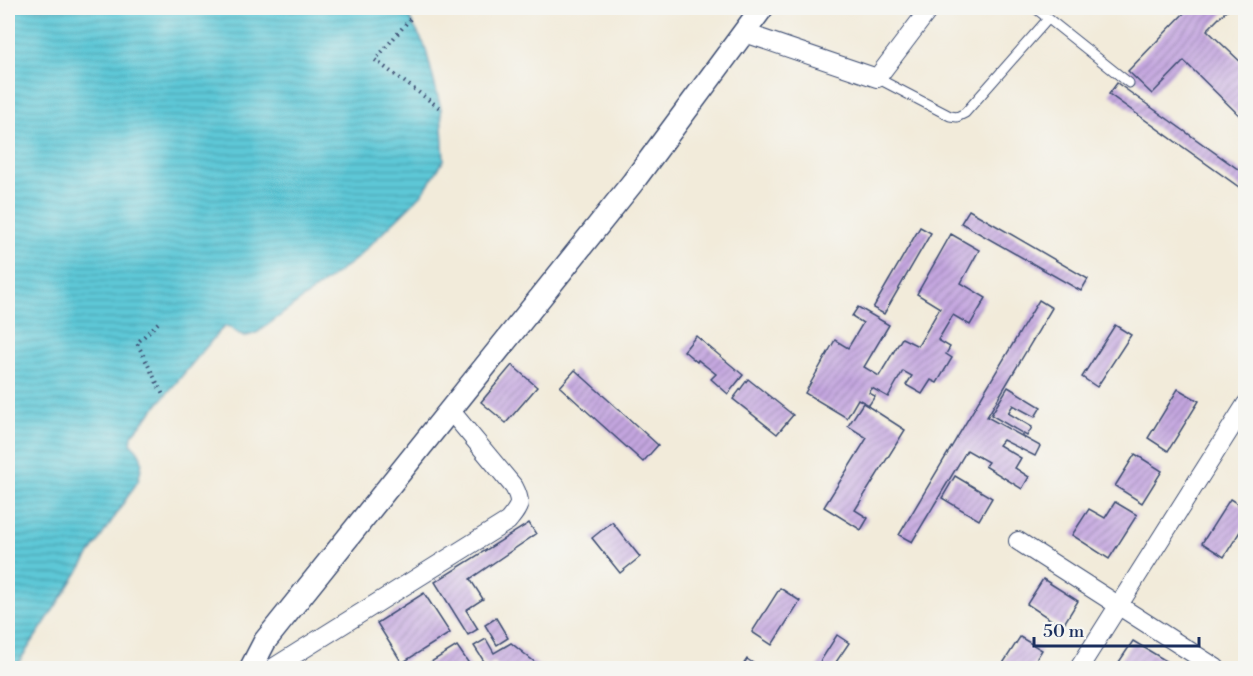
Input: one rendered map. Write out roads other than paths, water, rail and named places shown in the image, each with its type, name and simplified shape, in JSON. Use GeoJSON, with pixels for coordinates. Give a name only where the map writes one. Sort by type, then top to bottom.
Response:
{"type":"FeatureCollection","features":[{"type":"Feature","properties":{"kind":"street"},"geometry":{"type":"LineString","coordinates":[[251,669],[265,641],[633,182],[762,8]]}},
{"type":"Feature","properties":{"kind":"street"},"geometry":{"type":"LineString","coordinates":[[744,33],[878,78],[930,8]]}},
{"type":"Feature","properties":{"kind":"street"},"geometry":{"type":"LineString","coordinates":[[1079,669],[1245,404]]}},
{"type":"Feature","properties":{"kind":"street"},"geometry":{"type":"LineString","coordinates":[[273,669],[508,521],[519,508],[520,499],[514,487],[450,410]]}},
{"type":"Feature","properties":{"kind":"street"},"geometry":{"type":"LineString","coordinates":[[1018,541],[1216,669]]}},
{"type":"Feature","properties":{"kind":"lane"},"geometry":{"type":"LineString","coordinates":[[1035,8],[1129,83]]}},
{"type":"Feature","properties":{"kind":"lane"},"geometry":{"type":"LineString","coordinates":[[878,78],[950,116],[957,117],[965,113],[1048,20]]}},
{"type":"Feature","properties":{"kind":"water"},"geometry":{"type":"Polygon","coordinates":[[[8,8],[410,8],[410,19],[425,46],[441,109],[444,160],[422,194],[356,259],[258,332],[242,336],[225,326],[218,333],[132,435],[131,444],[136,448],[142,461],[138,481],[15,668],[8,668],[8,8]]]}}]}
